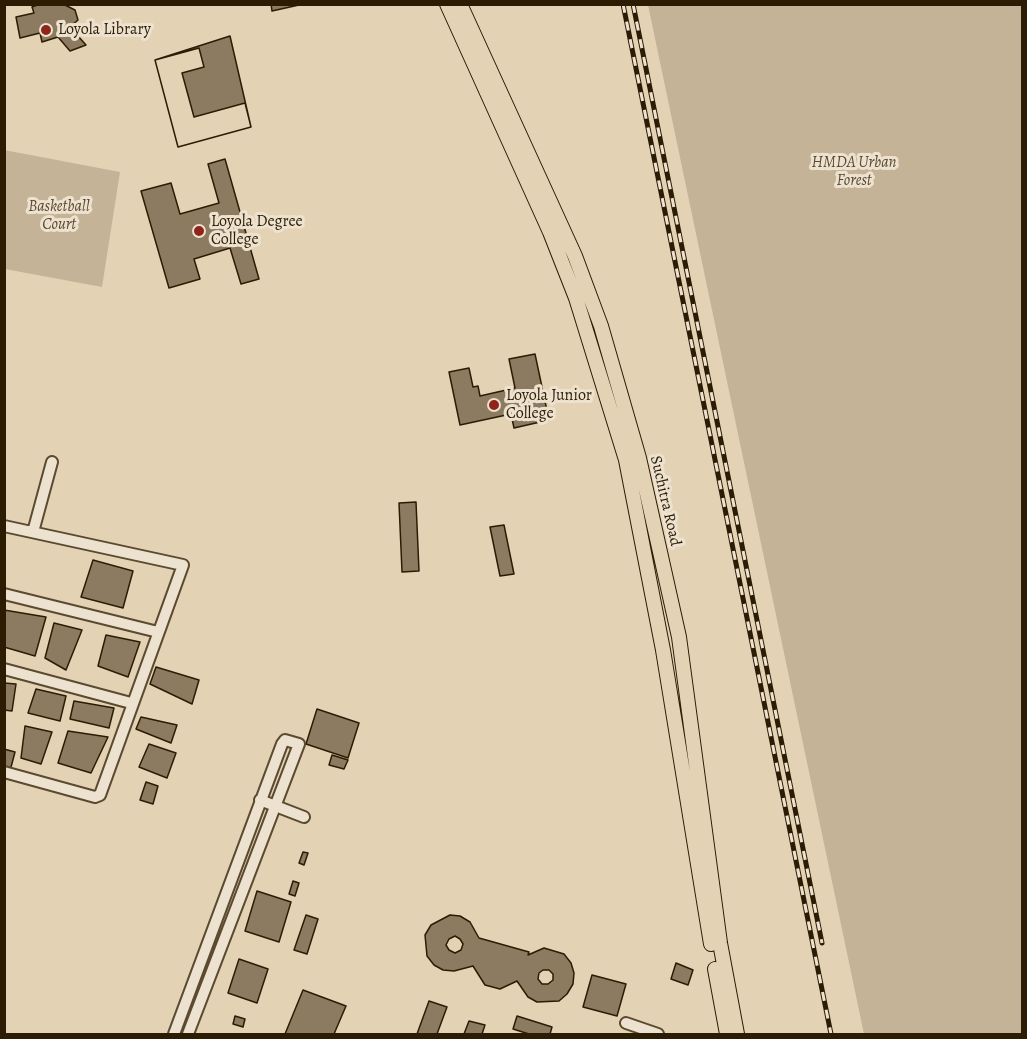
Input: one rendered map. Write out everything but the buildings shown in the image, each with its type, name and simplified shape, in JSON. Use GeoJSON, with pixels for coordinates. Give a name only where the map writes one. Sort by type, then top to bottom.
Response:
{"type":"FeatureCollection","features":[{"type":"Feature","properties":{"kind":"main road","name":"Suchitra Road"},"geometry":{"type":"LineString","coordinates":[[447,4],[550,232],[590,340],[626,460],[683,722],[737,1035]]}},
{"type":"Feature","properties":{"kind":"main road","name":"Suchitra Road"},"geometry":{"type":"LineString","coordinates":[[460,4],[575,256],[601,326],[642,470],[679,638],[683,722],[727,1035]]}},
{"type":"Feature","properties":{"kind":"street"},"geometry":{"type":"LineString","coordinates":[[33,532],[52,462]]}},
{"type":"Feature","properties":{"kind":"street"},"geometry":{"type":"LineString","coordinates":[[4,526],[183,565],[131,703],[100,795],[95,796],[4,772]]}},
{"type":"Feature","properties":{"kind":"street"},"geometry":{"type":"LineString","coordinates":[[4,594],[158,632]]}},
{"type":"Feature","properties":{"kind":"street"},"geometry":{"type":"LineString","coordinates":[[4,669],[131,703]]}},
{"type":"Feature","properties":{"kind":"street"},"geometry":{"type":"LineString","coordinates":[[174,1035],[283,741],[299,744],[188,1035]]}},
{"type":"Feature","properties":{"kind":"street"},"geometry":{"type":"LineString","coordinates":[[260,800],[304,817]]}},
{"type":"Feature","properties":{"kind":"street"},"geometry":{"type":"LineString","coordinates":[[238,863],[252,869]]}},
{"type":"Feature","properties":{"kind":"street"},"geometry":{"type":"LineString","coordinates":[[626,1023],[658,1035]]}},
{"type":"Feature","properties":{"kind":"green space","name":"HMDA Urban Forest"},"geometry":{"type":"Polygon","coordinates":[[[648,5],[1022,5],[1022,1034],[864,1034],[648,5]]]}},
{"type":"Feature","properties":{"kind":"green space","name":"Basketball Court"},"geometry":{"type":"Polygon","coordinates":[[[4,150],[120,172],[102,287],[5,269],[4,150]]]}},
{"type":"Feature","properties":{"kind":"railway"},"geometry":{"type":"LineString","coordinates":[[623,4],[831,1034]]}},
{"type":"Feature","properties":{"kind":"railway"},"geometry":{"type":"LineString","coordinates":[[633,4],[822,943]]}},
{"type":"Feature","properties":{"kind":"place","name":"Loyola Library"},"geometry":{"type":"Point","coordinates":[46,30]}},
{"type":"Feature","properties":{"kind":"place","name":"Loyola Degree College"},"geometry":{"type":"Point","coordinates":[199,231]}},
{"type":"Feature","properties":{"kind":"place","name":"Loyola Junior College"},"geometry":{"type":"Point","coordinates":[494,405]}}]}
